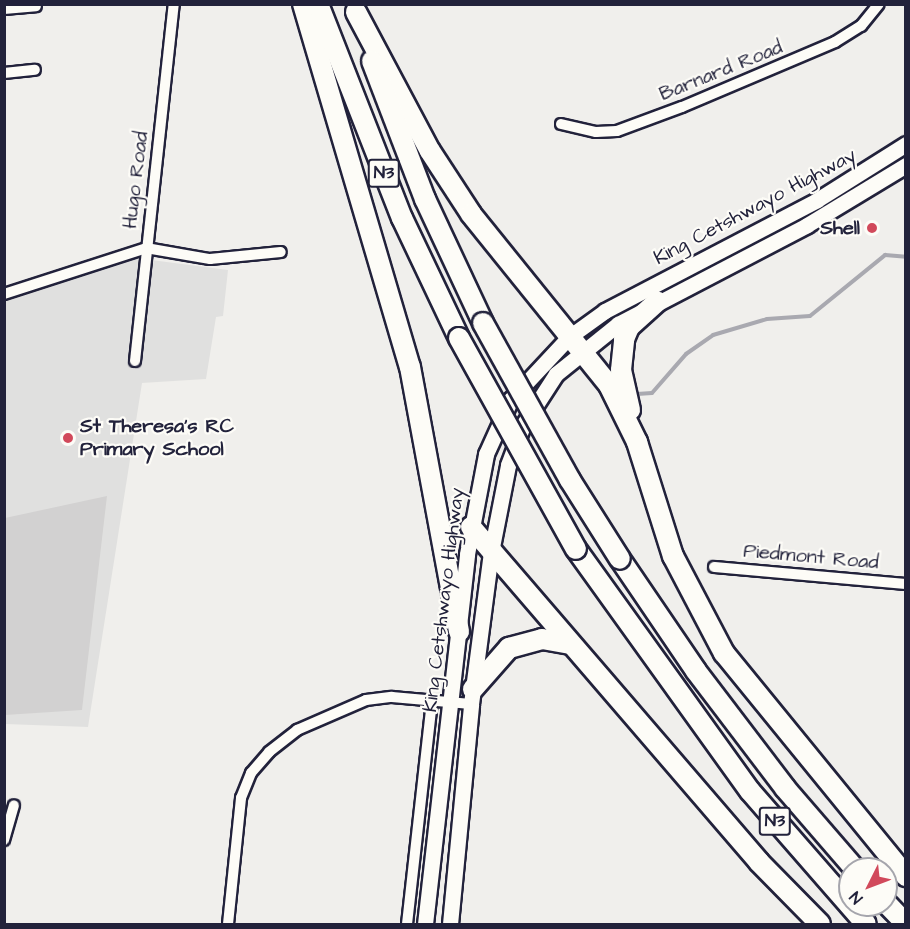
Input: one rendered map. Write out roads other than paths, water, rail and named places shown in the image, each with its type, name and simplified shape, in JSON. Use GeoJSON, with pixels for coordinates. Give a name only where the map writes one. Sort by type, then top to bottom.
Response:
{"type":"FeatureCollection","features":[{"type":"Feature","properties":{"kind":"highway"},"geometry":{"type":"LineString","coordinates":[[303,4],[410,367],[459,632]]}},
{"type":"Feature","properties":{"kind":"highway","name":"N3"},"geometry":{"type":"LineString","coordinates":[[318,4],[402,218],[459,338],[576,549],[743,783],[866,924]]}},
{"type":"Feature","properties":{"kind":"highway"},"geometry":{"type":"LineString","coordinates":[[355,8],[430,151],[471,214],[609,385],[637,442]]}},
{"type":"Feature","properties":{"kind":"highway","name":"N3"},"geometry":{"type":"LineString","coordinates":[[355,8],[380,87],[425,199],[483,323],[564,470],[620,559],[696,672],[785,789],[844,857]]}},
{"type":"Feature","properties":{"kind":"highway"},"geometry":{"type":"LineString","coordinates":[[665,297],[629,327],[621,356],[637,442],[673,556],[724,652],[906,876]]}},
{"type":"Feature","properties":{"kind":"highway"},"geometry":{"type":"LineString","coordinates":[[471,527],[569,644],[759,862],[820,924]]}},
{"type":"Feature","properties":{"kind":"highway"},"geometry":{"type":"LineString","coordinates":[[472,696],[509,648],[542,639],[569,644]]}},
{"type":"Feature","properties":{"kind":"main road","name":"King Cetshwayo Highway"},"geometry":{"type":"LineString","coordinates":[[425,924],[453,701],[471,527],[486,454],[511,399],[576,344],[667,278],[817,200],[906,144]]}},
{"type":"Feature","properties":{"kind":"main road","name":"King Cetshwayo Highway"},"geometry":{"type":"LineString","coordinates":[[450,924],[472,696],[491,552],[508,465],[523,425],[576,344],[807,225],[906,165]]}},
{"type":"Feature","properties":{"kind":"main road"},"geometry":{"type":"LineString","coordinates":[[665,297],[667,278]]}},
{"type":"Feature","properties":{"kind":"street","name":"Hugo Road"},"geometry":{"type":"LineString","coordinates":[[135,361],[174,4]]}},
{"type":"Feature","properties":{"kind":"street","name":"Barnard Road"},"geometry":{"type":"LineString","coordinates":[[561,124],[596,132],[617,131],[682,107],[835,42],[861,26],[879,4]]}},
{"type":"Feature","properties":{"kind":"street"},"geometry":{"type":"LineString","coordinates":[[4,9],[36,6]]}},
{"type":"Feature","properties":{"kind":"street"},"geometry":{"type":"LineString","coordinates":[[4,73],[34,70]]}},
{"type":"Feature","properties":{"kind":"street"},"geometry":{"type":"LineString","coordinates":[[4,294],[146,248],[210,259],[281,252]]}},
{"type":"Feature","properties":{"kind":"street","name":"Piedmont Road"},"geometry":{"type":"LineString","coordinates":[[714,567],[906,584]]}},
{"type":"Feature","properties":{"kind":"street"},"geometry":{"type":"LineString","coordinates":[[228,924],[241,798],[251,773],[269,752],[338,708],[392,697],[453,701],[472,696]]}},
{"type":"Feature","properties":{"kind":"street"},"geometry":{"type":"LineString","coordinates":[[407,924],[432,700]]}},
{"type":"Feature","properties":{"kind":"street"},"geometry":{"type":"LineString","coordinates":[[4,840],[14,805]]}},
{"type":"Feature","properties":{"kind":"waterway"},"geometry":{"type":"LineString","coordinates":[[637,394],[652,393],[686,354],[713,335],[767,319],[810,316],[885,255],[906,257]]}},
{"type":"Feature","properties":{"kind":"place","name":"Shell"},"geometry":{"type":"Point","coordinates":[872,228]}},
{"type":"Feature","properties":{"kind":"place","name":"St Theresa's RC Primary School"},"geometry":{"type":"Point","coordinates":[68,438]}}]}
